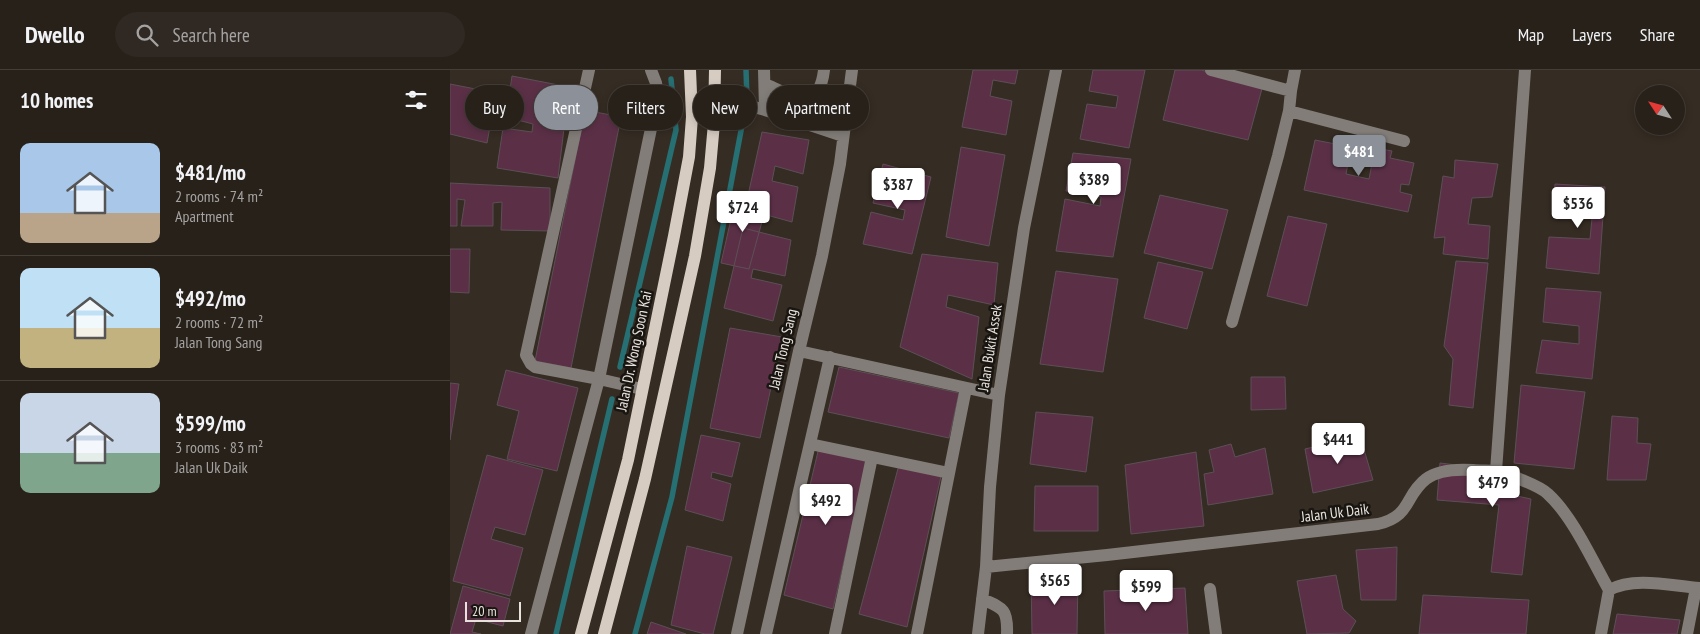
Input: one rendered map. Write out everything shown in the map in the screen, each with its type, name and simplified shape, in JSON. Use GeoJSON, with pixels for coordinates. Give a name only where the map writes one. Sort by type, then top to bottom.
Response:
{"type":"FeatureCollection","features":[{"type":"Feature","properties":{"kind":"main road","name":"Jalan Dr. Wong Soon Kai"},"geometry":{"type":"LineString","coordinates":[[582,634],[628,460],[689,157],[692,117],[690,70]]}},
{"type":"Feature","properties":{"kind":"main road"},"geometry":{"type":"LineString","coordinates":[[715,70],[717,85]]}},
{"type":"Feature","properties":{"kind":"main road"},"geometry":{"type":"LineString","coordinates":[[604,634],[645,479],[695,256],[710,168],[713,130]]}},
{"type":"Feature","properties":{"kind":"street"},"geometry":{"type":"LineString","coordinates":[[589,70],[526,355],[535,367],[599,379],[642,390]]}},
{"type":"Feature","properties":{"kind":"street"},"geometry":{"type":"LineString","coordinates":[[531,634],[599,379],[658,95],[651,70]]}},
{"type":"Feature","properties":{"kind":"street"},"geometry":{"type":"LineString","coordinates":[[761,110],[765,84],[764,70]]}},
{"type":"Feature","properties":{"kind":"street"},"geometry":{"type":"LineString","coordinates":[[765,84],[798,98],[808,98],[819,87],[824,70]]}},
{"type":"Feature","properties":{"kind":"street","name":"Jalan Tong Sang"},"geometry":{"type":"LineString","coordinates":[[741,633],[799,351],[822,256],[840,164],[852,70]]}},
{"type":"Feature","properties":{"kind":"street","name":"Jalan Bukit Assek"},"geometry":{"type":"LineString","coordinates":[[978,634],[986,567],[990,487],[999,396],[1024,228],[1056,70]]}},
{"type":"Feature","properties":{"kind":"street"},"geometry":{"type":"LineString","coordinates":[[1211,70],[1291,91]]}},
{"type":"Feature","properties":{"kind":"street"},"geometry":{"type":"LineString","coordinates":[[1232,322],[1278,156],[1289,111],[1295,70]]}},
{"type":"Feature","properties":{"kind":"street"},"geometry":{"type":"LineString","coordinates":[[1496,471],[1526,70]]}},
{"type":"Feature","properties":{"kind":"street"},"geometry":{"type":"LineString","coordinates":[[757,109],[843,136]]}},
{"type":"Feature","properties":{"kind":"street"},"geometry":{"type":"LineString","coordinates":[[1289,111],[1404,141]]}},
{"type":"Feature","properties":{"kind":"street"},"geometry":{"type":"LineString","coordinates":[[799,351],[999,396]]}},
{"type":"Feature","properties":{"kind":"street"},"geometry":{"type":"LineString","coordinates":[[766,634],[830,357]]}},
{"type":"Feature","properties":{"kind":"street"},"geometry":{"type":"LineString","coordinates":[[917,634],[966,388]]}},
{"type":"Feature","properties":{"kind":"street"},"geometry":{"type":"LineString","coordinates":[[810,444],[950,473]]}},
{"type":"Feature","properties":{"kind":"street"},"geometry":{"type":"LineString","coordinates":[[835,634],[872,457]]}},
{"type":"Feature","properties":{"kind":"street","name":"Jalan Uk Daik"},"geometry":{"type":"LineString","coordinates":[[986,567],[1378,524],[1391,521],[1403,511],[1417,488],[1436,473],[1458,470],[1496,471],[1528,483],[1547,493],[1562,510],[1610,590]]}},
{"type":"Feature","properties":{"kind":"street"},"geometry":{"type":"LineString","coordinates":[[1601,634],[1610,590],[1631,582],[1698,588],[1687,634]]}},
{"type":"Feature","properties":{"kind":"street"},"geometry":{"type":"LineString","coordinates":[[1210,589],[1216,634]]}},
{"type":"Feature","properties":{"kind":"street"},"geometry":{"type":"LineString","coordinates":[[982,599],[1004,610],[1007,616],[1007,634]]}},
{"type":"Feature","properties":{"kind":"building"},"geometry":{"type":"Polygon","coordinates":[[[973,70],[1018,70],[1015,84],[993,80],[990,96],[1012,101],[1006,135],[962,127],[973,70]]]}},
{"type":"Feature","properties":{"kind":"building"},"geometry":{"type":"Polygon","coordinates":[[[1093,70],[1145,70],[1129,148],[1080,139],[1087,104],[1116,108],[1118,96],[1089,91],[1093,70]]]}},
{"type":"Feature","properties":{"kind":"building"},"geometry":{"type":"Polygon","coordinates":[[[1175,70],[1201,70],[1263,85],[1248,140],[1163,120],[1175,70]]]}},
{"type":"Feature","properties":{"kind":"building"},"geometry":{"type":"Polygon","coordinates":[[[512,76],[559,85],[534,85],[534,130],[564,130],[558,178],[497,168],[503,130],[532,132],[533,124],[524,122],[524,85],[511,85],[512,76]]]}},
{"type":"Feature","properties":{"kind":"building"},"geometry":{"type":"Polygon","coordinates":[[[450,84],[465,87],[465,130],[489,130],[487,143],[450,134],[450,84]]]}},
{"type":"Feature","properties":{"kind":"building"},"geometry":{"type":"Polygon","coordinates":[[[598,113],[608,114],[608,130],[618,130],[571,368],[535,361],[581,130],[598,130],[598,113]]]}},
{"type":"Feature","properties":{"kind":"building"},"geometry":{"type":"Polygon","coordinates":[[[762,132],[809,140],[803,174],[775,166],[772,181],[798,187],[792,222],[745,209],[762,132]]]}},
{"type":"Feature","properties":{"kind":"building"},"geometry":{"type":"Polygon","coordinates":[[[1315,140],[1351,147],[1346,174],[1369,179],[1375,148],[1392,151],[1390,158],[1414,163],[1409,185],[1401,184],[1400,192],[1412,195],[1408,212],[1304,190],[1315,140]]]}},
{"type":"Feature","properties":{"kind":"building"},"geometry":{"type":"Polygon","coordinates":[[[961,147],[1005,155],[989,246],[946,237],[961,147]]]}},
{"type":"Feature","properties":{"kind":"building"},"geometry":{"type":"Polygon","coordinates":[[[1073,153],[1131,159],[1113,257],[1056,251],[1065,199],[1100,206],[1101,197],[1066,191],[1073,153]]]}},
{"type":"Feature","properties":{"kind":"building"},"geometry":{"type":"Polygon","coordinates":[[[1455,160],[1498,164],[1492,197],[1472,198],[1468,224],[1490,226],[1488,259],[1443,254],[1445,237],[1434,238],[1443,176],[1454,178],[1455,160]]]}},
{"type":"Feature","properties":{"kind":"building"},"geometry":{"type":"Polygon","coordinates":[[[883,164],[931,177],[912,254],[863,244],[871,212],[903,220],[905,210],[873,203],[883,164]]]}},
{"type":"Feature","properties":{"kind":"building"},"geometry":{"type":"Polygon","coordinates":[[[450,183],[550,188],[550,231],[501,230],[502,202],[493,203],[493,226],[461,226],[465,200],[457,199],[457,226],[450,226],[450,183]]]}},
{"type":"Feature","properties":{"kind":"building"},"geometry":{"type":"Polygon","coordinates":[[[1555,184],[1605,187],[1599,274],[1546,268],[1549,237],[1590,239],[1592,218],[1553,214],[1555,184]]]}},
{"type":"Feature","properties":{"kind":"building"},"geometry":{"type":"Polygon","coordinates":[[[1160,195],[1228,210],[1212,269],[1144,253],[1160,195]]]}},
{"type":"Feature","properties":{"kind":"building"},"geometry":{"type":"Polygon","coordinates":[[[736,197],[766,207],[749,269],[721,263],[736,197]]]}},
{"type":"Feature","properties":{"kind":"building"},"geometry":{"type":"Polygon","coordinates":[[[1288,216],[1327,224],[1307,306],[1267,296],[1288,216]]]}},
{"type":"Feature","properties":{"kind":"building"},"geometry":{"type":"Polygon","coordinates":[[[743,228],[791,240],[785,276],[753,269],[751,278],[782,285],[773,321],[724,308],[743,228]]]}},
{"type":"Feature","properties":{"kind":"building"},"geometry":{"type":"Polygon","coordinates":[[[450,249],[470,249],[469,293],[450,292],[450,249]]]}},
{"type":"Feature","properties":{"kind":"building"},"geometry":{"type":"Polygon","coordinates":[[[922,254],[998,263],[994,305],[948,295],[946,307],[979,317],[972,379],[900,347],[922,254]]]}},
{"type":"Feature","properties":{"kind":"building"},"geometry":{"type":"Polygon","coordinates":[[[1456,261],[1488,263],[1473,408],[1449,405],[1453,359],[1444,346],[1456,261]]]}},
{"type":"Feature","properties":{"kind":"building"},"geometry":{"type":"Polygon","coordinates":[[[1158,262],[1203,272],[1187,329],[1144,318],[1158,262]]]}},
{"type":"Feature","properties":{"kind":"building"},"geometry":{"type":"Polygon","coordinates":[[[1056,271],[1118,279],[1103,372],[1040,364],[1056,271]]]}},
{"type":"Feature","properties":{"kind":"building"},"geometry":{"type":"Polygon","coordinates":[[[1546,288],[1601,292],[1592,379],[1536,373],[1542,340],[1579,344],[1579,326],[1543,322],[1546,288]]]}},
{"type":"Feature","properties":{"kind":"building"},"geometry":{"type":"Polygon","coordinates":[[[730,328],[782,337],[760,438],[710,428],[730,328]]]}},
{"type":"Feature","properties":{"kind":"building"},"geometry":{"type":"Polygon","coordinates":[[[839,367],[959,393],[949,438],[828,412],[839,367]]]}},
{"type":"Feature","properties":{"kind":"building"},"geometry":{"type":"Polygon","coordinates":[[[506,370],[578,388],[557,471],[507,459],[519,411],[497,405],[506,370]]]}},
{"type":"Feature","properties":{"kind":"building"},"geometry":{"type":"Polygon","coordinates":[[[1251,377],[1285,377],[1286,409],[1251,410],[1251,377]]]}},
{"type":"Feature","properties":{"kind":"building"},"geometry":{"type":"Polygon","coordinates":[[[450,383],[459,384],[450,440],[450,383]]]}},
{"type":"Feature","properties":{"kind":"building"},"geometry":{"type":"Polygon","coordinates":[[[1521,385],[1585,392],[1574,469],[1514,463],[1521,385]]]}},
{"type":"Feature","properties":{"kind":"building"},"geometry":{"type":"Polygon","coordinates":[[[1036,412],[1093,417],[1086,472],[1030,464],[1036,412]]]}},
{"type":"Feature","properties":{"kind":"building"},"geometry":{"type":"Polygon","coordinates":[[[1612,416],[1638,418],[1637,443],[1651,444],[1646,480],[1607,480],[1612,416]]]}},
{"type":"Feature","properties":{"kind":"building"},"geometry":{"type":"Polygon","coordinates":[[[701,435],[740,443],[732,477],[712,472],[711,478],[731,484],[723,521],[685,510],[701,435]]]}},
{"type":"Feature","properties":{"kind":"building"},"geometry":{"type":"Polygon","coordinates":[[[1360,436],[1373,480],[1313,493],[1305,449],[1360,436]]]}},
{"type":"Feature","properties":{"kind":"building"},"geometry":{"type":"Polygon","coordinates":[[[820,443],[868,455],[833,609],[784,595],[820,443]]]}},
{"type":"Feature","properties":{"kind":"building"},"geometry":{"type":"Polygon","coordinates":[[[1231,444],[1235,457],[1265,448],[1273,494],[1208,505],[1204,474],[1214,472],[1209,450],[1231,444]]]}},
{"type":"Feature","properties":{"kind":"building"},"geometry":{"type":"Polygon","coordinates":[[[1196,452],[1204,526],[1131,534],[1125,465],[1196,452]]]}},
{"type":"Feature","properties":{"kind":"building"},"geometry":{"type":"Polygon","coordinates":[[[487,455],[543,470],[525,535],[495,527],[491,539],[523,548],[510,596],[453,581],[487,455]]]}},
{"type":"Feature","properties":{"kind":"building"},"geometry":{"type":"Polygon","coordinates":[[[900,461],[942,472],[907,627],[859,614],[900,461]]]}},
{"type":"Feature","properties":{"kind":"building"},"geometry":{"type":"Polygon","coordinates":[[[1440,463],[1521,473],[1517,496],[1531,499],[1522,575],[1491,572],[1499,505],[1437,500],[1440,463]]]}},
{"type":"Feature","properties":{"kind":"building"},"geometry":{"type":"Polygon","coordinates":[[[1035,486],[1098,486],[1098,531],[1034,531],[1035,486]]]}},
{"type":"Feature","properties":{"kind":"building"},"geometry":{"type":"Polygon","coordinates":[[[687,546],[732,557],[713,634],[705,634],[671,625],[687,546]]]}},
{"type":"Feature","properties":{"kind":"building"},"geometry":{"type":"Polygon","coordinates":[[[1397,547],[1396,600],[1361,600],[1356,550],[1397,547]]]}},
{"type":"Feature","properties":{"kind":"building"},"geometry":{"type":"Polygon","coordinates":[[[1336,575],[1343,609],[1356,621],[1349,633],[1307,634],[1297,581],[1336,575]]]}},
{"type":"Feature","properties":{"kind":"building"},"geometry":{"type":"Polygon","coordinates":[[[1078,578],[1077,634],[1032,634],[1031,579],[1078,578]]]}},
{"type":"Feature","properties":{"kind":"building"},"geometry":{"type":"Polygon","coordinates":[[[463,586],[510,599],[503,626],[476,619],[472,632],[481,634],[450,634],[463,586]]]}},
{"type":"Feature","properties":{"kind":"building"},"geometry":{"type":"Polygon","coordinates":[[[1185,588],[1188,634],[1105,634],[1104,591],[1185,588]]]}},
{"type":"Feature","properties":{"kind":"building"},"geometry":{"type":"Polygon","coordinates":[[[1423,595],[1529,600],[1526,634],[1419,634],[1423,595]]]}},
{"type":"Feature","properties":{"kind":"building"},"geometry":{"type":"Polygon","coordinates":[[[1617,614],[1680,620],[1677,634],[1613,634],[1617,614]]]}},
{"type":"Feature","properties":{"kind":"building"},"geometry":{"type":"Polygon","coordinates":[[[651,622],[686,634],[647,634],[651,622]]]}},
{"type":"Feature","properties":{"kind":"waterway"},"geometry":{"type":"LineString","coordinates":[[635,634],[672,497],[747,99],[746,70]]}},
{"type":"Feature","properties":{"kind":"waterway"},"geometry":{"type":"LineString","coordinates":[[620,367],[676,130],[671,79]]}},
{"type":"Feature","properties":{"kind":"waterway"},"geometry":{"type":"LineString","coordinates":[[556,634],[612,399]]}}]}
